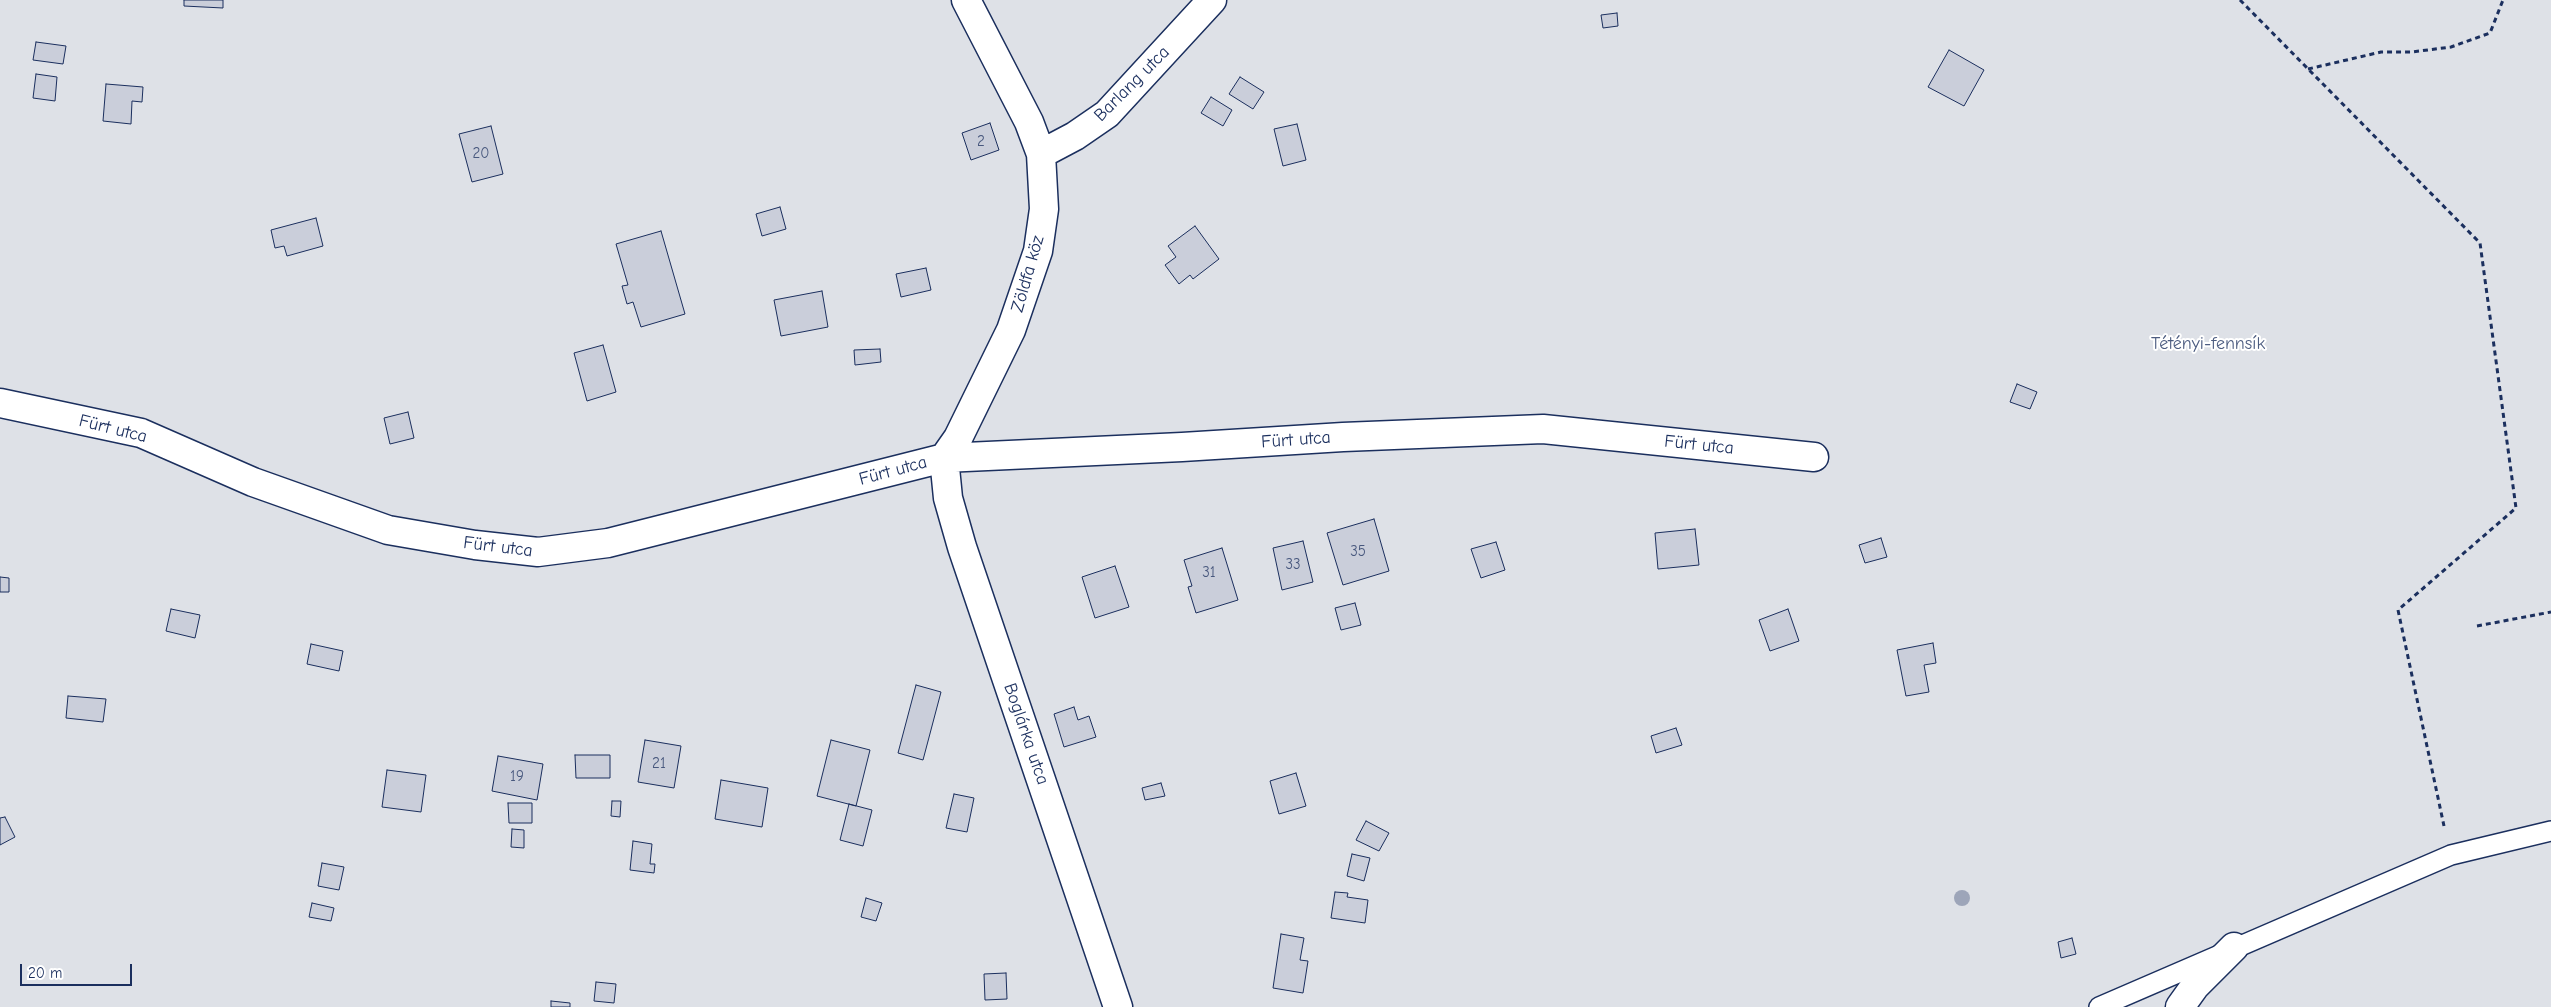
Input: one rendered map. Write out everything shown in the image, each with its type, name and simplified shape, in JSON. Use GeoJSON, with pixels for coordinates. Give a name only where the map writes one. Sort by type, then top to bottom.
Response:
{"type":"FeatureCollection","features":[{"type":"Feature","properties":{"kind":"street","name":"Zöldfa köz"},"geometry":{"type":"LineString","coordinates":[[944,458],[958,438],[1000,355],[1038,251],[1044,209],[1041,154],[1029,122],[966,0]]}},
{"type":"Feature","properties":{"kind":"street","name":"Barlang utca"},"geometry":{"type":"LineString","coordinates":[[1041,154],[1075,136],[1107,114],[1212,0]]}},
{"type":"Feature","properties":{"kind":"street","name":"Fürt utca"},"geometry":{"type":"LineString","coordinates":[[0,403],[141,433],[253,482],[388,530],[475,546],[538,552],[608,542],[944,458],[1182,447],[1343,436],[1544,429],[1814,457]]}},
{"type":"Feature","properties":{"kind":"street","name":"Boglárka utca"},"geometry":{"type":"LineString","coordinates":[[944,458],[948,498],[962,548],[1118,1007]]}},
{"type":"Feature","properties":{"kind":"street"},"geometry":{"type":"LineString","coordinates":[[2180,1007],[2195,986],[2234,947]]}},
{"type":"Feature","properties":{"kind":"lane"},"geometry":{"type":"LineString","coordinates":[[2099,1007],[2234,947],[2451,855],[2551,832]]}},
{"type":"Feature","properties":{"kind":"path"},"geometry":{"type":"LineString","coordinates":[[2240,0],[2480,243],[2516,508],[2398,610],[2451,855]]}},
{"type":"Feature","properties":{"kind":"path"},"geometry":{"type":"LineString","coordinates":[[2308,70],[2381,52],[2412,52],[2451,46],[2490,33],[2503,0]]}},
{"type":"Feature","properties":{"kind":"path"},"geometry":{"type":"LineString","coordinates":[[2477,626],[2551,612]]}},
{"type":"Feature","properties":{"kind":"green space","name":"Tétényi-fennsík"},"geometry":{"type":"Polygon","coordinates":[[[0,0],[2551,0],[2551,1007],[0,1007],[0,0]]]}},
{"type":"Feature","properties":{"kind":"building"},"geometry":{"type":"Polygon","coordinates":[[[184,0],[223,0],[223,8],[184,6],[184,0]]]}},
{"type":"Feature","properties":{"kind":"building"},"geometry":{"type":"Polygon","coordinates":[[[1617,13],[1618,26],[1603,28],[1601,15],[1617,13]]]}},
{"type":"Feature","properties":{"kind":"building"},"geometry":{"type":"Polygon","coordinates":[[[36,42],[66,46],[63,64],[33,60],[36,42]]]}},
{"type":"Feature","properties":{"kind":"building"},"geometry":{"type":"Polygon","coordinates":[[[1949,50],[1984,70],[1964,106],[1928,87],[1949,50]]]}},
{"type":"Feature","properties":{"kind":"building"},"geometry":{"type":"Polygon","coordinates":[[[36,74],[57,77],[55,101],[33,98],[36,74]]]}},
{"type":"Feature","properties":{"kind":"building"},"geometry":{"type":"Polygon","coordinates":[[[1240,77],[1264,92],[1253,109],[1229,94],[1240,77]]]}},
{"type":"Feature","properties":{"kind":"building"},"geometry":{"type":"Polygon","coordinates":[[[106,84],[143,87],[142,102],[132,101],[131,124],[103,121],[106,84]]]}},
{"type":"Feature","properties":{"kind":"building"},"geometry":{"type":"Polygon","coordinates":[[[1211,97],[1232,110],[1223,126],[1201,113],[1211,97]]]}},
{"type":"Feature","properties":{"kind":"building"},"geometry":{"type":"Polygon","coordinates":[[[990,123],[999,150],[971,160],[962,133],[990,123]]]}},
{"type":"Feature","properties":{"kind":"building"},"geometry":{"type":"Polygon","coordinates":[[[1297,124],[1306,160],[1283,166],[1274,129],[1297,124]]]}},
{"type":"Feature","properties":{"kind":"building"},"geometry":{"type":"Polygon","coordinates":[[[491,126],[503,174],[472,182],[459,134],[491,126]]]}},
{"type":"Feature","properties":{"kind":"building"},"geometry":{"type":"Polygon","coordinates":[[[780,207],[786,229],[762,236],[756,214],[780,207]]]}},
{"type":"Feature","properties":{"kind":"building"},"geometry":{"type":"Polygon","coordinates":[[[316,218],[323,246],[287,256],[284,246],[275,248],[271,230],[316,218]]]}},
{"type":"Feature","properties":{"kind":"building"},"geometry":{"type":"Polygon","coordinates":[[[1195,226],[1219,259],[1193,279],[1190,275],[1179,284],[1165,265],[1176,257],[1168,246],[1195,226]]]}},
{"type":"Feature","properties":{"kind":"building"},"geometry":{"type":"Polygon","coordinates":[[[661,231],[685,314],[641,327],[633,302],[627,304],[622,286],[628,285],[616,244],[661,231]]]}},
{"type":"Feature","properties":{"kind":"building"},"geometry":{"type":"Polygon","coordinates":[[[926,268],[931,290],[901,297],[896,274],[926,268]]]}},
{"type":"Feature","properties":{"kind":"building"},"geometry":{"type":"Polygon","coordinates":[[[822,291],[828,327],[781,336],[774,300],[822,291]]]}},
{"type":"Feature","properties":{"kind":"building"},"geometry":{"type":"Polygon","coordinates":[[[603,345],[616,392],[587,401],[574,353],[603,345]]]}},
{"type":"Feature","properties":{"kind":"building"},"geometry":{"type":"Polygon","coordinates":[[[880,349],[881,362],[855,365],[854,350],[880,349]]]}},
{"type":"Feature","properties":{"kind":"building"},"geometry":{"type":"Polygon","coordinates":[[[2017,384],[2037,392],[2030,409],[2010,402],[2017,384]]]}},
{"type":"Feature","properties":{"kind":"building"},"geometry":{"type":"Polygon","coordinates":[[[408,412],[414,438],[390,444],[384,418],[408,412]]]}},
{"type":"Feature","properties":{"kind":"building"},"geometry":{"type":"Polygon","coordinates":[[[1374,519],[1389,571],[1343,585],[1327,533],[1374,519]]]}},
{"type":"Feature","properties":{"kind":"building"},"geometry":{"type":"Polygon","coordinates":[[[1695,529],[1699,565],[1658,569],[1655,533],[1695,529]]]}},
{"type":"Feature","properties":{"kind":"building"},"geometry":{"type":"Polygon","coordinates":[[[1881,538],[1887,557],[1865,563],[1859,545],[1881,538]]]}},
{"type":"Feature","properties":{"kind":"building"},"geometry":{"type":"Polygon","coordinates":[[[1303,541],[1313,582],[1282,590],[1273,548],[1303,541]]]}},
{"type":"Feature","properties":{"kind":"building"},"geometry":{"type":"Polygon","coordinates":[[[1496,542],[1505,570],[1481,578],[1471,549],[1496,542]]]}},
{"type":"Feature","properties":{"kind":"building"},"geometry":{"type":"Polygon","coordinates":[[[1222,548],[1238,600],[1196,613],[1188,587],[1192,586],[1184,560],[1222,548]]]}},
{"type":"Feature","properties":{"kind":"building"},"geometry":{"type":"Polygon","coordinates":[[[1115,566],[1129,607],[1095,618],[1082,577],[1115,566]]]}},
{"type":"Feature","properties":{"kind":"building"},"geometry":{"type":"Polygon","coordinates":[[[0,577],[9,578],[9,592],[0,592],[0,577]]]}},
{"type":"Feature","properties":{"kind":"building"},"geometry":{"type":"Polygon","coordinates":[[[1355,603],[1361,625],[1341,630],[1335,608],[1355,603]]]}},
{"type":"Feature","properties":{"kind":"building"},"geometry":{"type":"Polygon","coordinates":[[[171,609],[200,615],[195,638],[166,631],[171,609]]]}},
{"type":"Feature","properties":{"kind":"building"},"geometry":{"type":"Polygon","coordinates":[[[1788,609],[1799,641],[1770,651],[1759,620],[1788,609]]]}},
{"type":"Feature","properties":{"kind":"building"},"geometry":{"type":"Polygon","coordinates":[[[1933,643],[1936,663],[1924,665],[1929,692],[1906,696],[1897,650],[1933,643]]]}},
{"type":"Feature","properties":{"kind":"building"},"geometry":{"type":"Polygon","coordinates":[[[311,644],[343,651],[339,671],[307,664],[311,644]]]}},
{"type":"Feature","properties":{"kind":"building"},"geometry":{"type":"Polygon","coordinates":[[[916,685],[941,692],[923,760],[898,753],[916,685]]]}},
{"type":"Feature","properties":{"kind":"building"},"geometry":{"type":"Polygon","coordinates":[[[68,696],[106,699],[103,722],[66,718],[68,696]]]}},
{"type":"Feature","properties":{"kind":"building"},"geometry":{"type":"Polygon","coordinates":[[[1074,707],[1078,720],[1089,716],[1096,737],[1064,747],[1054,714],[1074,707]]]}},
{"type":"Feature","properties":{"kind":"building"},"geometry":{"type":"Polygon","coordinates":[[[1676,728],[1682,745],[1656,753],[1651,736],[1676,728]]]}},
{"type":"Feature","properties":{"kind":"building"},"geometry":{"type":"Polygon","coordinates":[[[645,740],[681,746],[674,788],[638,782],[645,740]]]}},
{"type":"Feature","properties":{"kind":"building"},"geometry":{"type":"Polygon","coordinates":[[[831,740],[870,750],[856,806],[817,796],[831,740]]]}},
{"type":"Feature","properties":{"kind":"building"},"geometry":{"type":"Polygon","coordinates":[[[575,755],[610,755],[610,778],[576,778],[575,755]]]}},
{"type":"Feature","properties":{"kind":"building"},"geometry":{"type":"Polygon","coordinates":[[[498,756],[543,764],[537,800],[492,791],[498,756]]]}},
{"type":"Feature","properties":{"kind":"building"},"geometry":{"type":"Polygon","coordinates":[[[387,770],[426,775],[421,812],[382,807],[387,770]]]}},
{"type":"Feature","properties":{"kind":"building"},"geometry":{"type":"Polygon","coordinates":[[[1296,773],[1306,806],[1279,814],[1270,781],[1296,773]]]}},
{"type":"Feature","properties":{"kind":"building"},"geometry":{"type":"Polygon","coordinates":[[[721,780],[768,788],[762,827],[715,819],[721,780]]]}},
{"type":"Feature","properties":{"kind":"building"},"geometry":{"type":"Polygon","coordinates":[[[1161,783],[1165,796],[1145,800],[1142,788],[1161,783]]]}},
{"type":"Feature","properties":{"kind":"building"},"geometry":{"type":"Polygon","coordinates":[[[954,794],[974,798],[967,832],[946,828],[954,794]]]}},
{"type":"Feature","properties":{"kind":"building"},"geometry":{"type":"Polygon","coordinates":[[[612,801],[621,801],[620,817],[611,816],[612,801]]]}},
{"type":"Feature","properties":{"kind":"building"},"geometry":{"type":"Polygon","coordinates":[[[508,803],[532,803],[532,823],[509,823],[508,803]]]}},
{"type":"Feature","properties":{"kind":"building"},"geometry":{"type":"Polygon","coordinates":[[[849,804],[872,810],[863,846],[840,840],[849,804]]]}},
{"type":"Feature","properties":{"kind":"building"},"geometry":{"type":"Polygon","coordinates":[[[5,817],[15,837],[0,845],[0,818],[5,817]]]}},
{"type":"Feature","properties":{"kind":"building"},"geometry":{"type":"Polygon","coordinates":[[[1366,821],[1389,833],[1379,851],[1356,840],[1366,821]]]}},
{"type":"Feature","properties":{"kind":"building"},"geometry":{"type":"Polygon","coordinates":[[[512,829],[524,830],[524,848],[511,847],[512,829]]]}},
{"type":"Feature","properties":{"kind":"building"},"geometry":{"type":"Polygon","coordinates":[[[633,841],[652,844],[650,864],[655,864],[654,873],[630,870],[633,841]]]}},
{"type":"Feature","properties":{"kind":"building"},"geometry":{"type":"Polygon","coordinates":[[[1352,854],[1370,858],[1364,881],[1347,876],[1352,854]]]}},
{"type":"Feature","properties":{"kind":"building"},"geometry":{"type":"Polygon","coordinates":[[[322,863],[344,867],[339,890],[318,886],[322,863]]]}},
{"type":"Feature","properties":{"kind":"building"},"geometry":{"type":"Polygon","coordinates":[[[1335,892],[1348,893],[1347,897],[1368,900],[1365,923],[1331,918],[1335,892]]]}},
{"type":"Feature","properties":{"kind":"building"},"geometry":{"type":"Polygon","coordinates":[[[866,898],[882,903],[876,921],[861,917],[866,898]]]}},
{"type":"Feature","properties":{"kind":"building"},"geometry":{"type":"Polygon","coordinates":[[[312,903],[334,908],[331,921],[309,917],[312,903]]]}},
{"type":"Feature","properties":{"kind":"building"},"geometry":{"type":"Polygon","coordinates":[[[1281,934],[1304,938],[1300,960],[1308,961],[1303,993],[1273,988],[1281,934]]]}},
{"type":"Feature","properties":{"kind":"building"},"geometry":{"type":"Polygon","coordinates":[[[2072,938],[2076,954],[2061,958],[2058,942],[2072,938]]]}},
{"type":"Feature","properties":{"kind":"building"},"geometry":{"type":"Polygon","coordinates":[[[1006,973],[1007,999],[985,1000],[984,974],[1006,973]]]}},
{"type":"Feature","properties":{"kind":"building"},"geometry":{"type":"Polygon","coordinates":[[[596,982],[616,984],[614,1003],[594,1001],[596,982]]]}},
{"type":"Feature","properties":{"kind":"building"},"geometry":{"type":"Polygon","coordinates":[[[551,1001],[570,1003],[570,1007],[551,1007],[551,1001]]]}}]}
